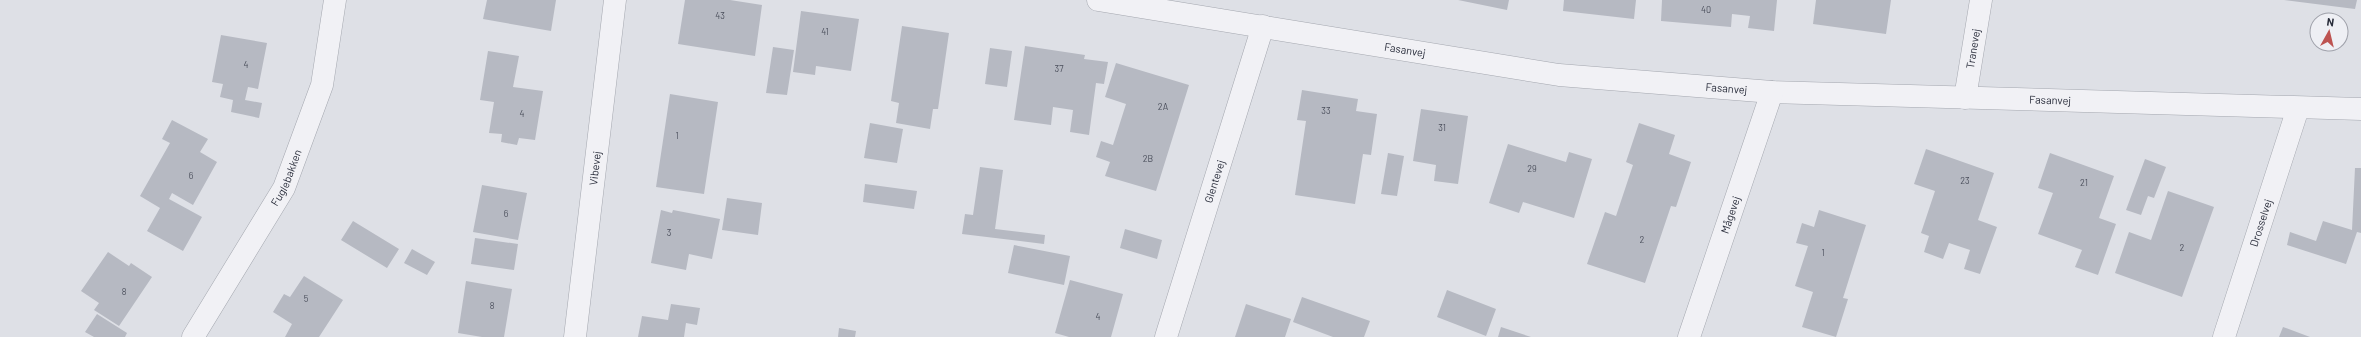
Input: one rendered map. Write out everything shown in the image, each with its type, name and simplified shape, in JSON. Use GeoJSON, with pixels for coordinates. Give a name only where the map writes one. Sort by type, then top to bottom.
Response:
{"type":"FeatureCollection","features":[{"type":"Feature","properties":{"kind":"street","name":"Fuglebakken"},"geometry":{"type":"LineString","coordinates":[[193,337],[284,188],[322,85],[335,0]]}},
{"type":"Feature","properties":{"kind":"street","name":"Vibevej"},"geometry":{"type":"LineString","coordinates":[[575,337],[615,0]]}},
{"type":"Feature","properties":{"kind":"street","name":"Fasanvej"},"geometry":{"type":"LineString","coordinates":[[1098,0],[1559,75],[1772,92],[2361,110]]}},
{"type":"Feature","properties":{"kind":"street","name":"Tranevej"},"geometry":{"type":"LineString","coordinates":[[1965,98],[1981,0]]}},
{"type":"Feature","properties":{"kind":"street","name":"Glentevej"},"geometry":{"type":"LineString","coordinates":[[1166,337],[1263,26]]}},
{"type":"Feature","properties":{"kind":"street","name":"Mågevej"},"geometry":{"type":"LineString","coordinates":[[1689,337],[1772,92]]}},
{"type":"Feature","properties":{"kind":"street","name":"Drosselvej"},"geometry":{"type":"LineString","coordinates":[[2224,337],[2298,108]]}},
{"type":"Feature","properties":{"kind":"building"},"geometry":{"type":"Polygon","coordinates":[[[487,0],[556,0],[551,31],[483,19],[487,0]]]}},
{"type":"Feature","properties":{"kind":"building"},"geometry":{"type":"Polygon","coordinates":[[[685,0],[730,0],[762,5],[755,56],[678,44],[685,0]]]}},
{"type":"Feature","properties":{"kind":"building"},"geometry":{"type":"Polygon","coordinates":[[[1458,0],[1509,0],[1507,10],[1458,0]]]}},
{"type":"Feature","properties":{"kind":"building"},"geometry":{"type":"Polygon","coordinates":[[[1564,0],[1636,0],[1634,19],[1563,11],[1564,0]]]}},
{"type":"Feature","properties":{"kind":"building"},"geometry":{"type":"Polygon","coordinates":[[[1662,0],[1777,0],[1774,31],[1748,28],[1750,16],[1732,14],[1731,27],[1661,21],[1662,0]]]}},
{"type":"Feature","properties":{"kind":"building"},"geometry":{"type":"Polygon","coordinates":[[[1816,0],[1891,0],[1886,34],[1813,24],[1816,0]]]}},
{"type":"Feature","properties":{"kind":"building"},"geometry":{"type":"Polygon","coordinates":[[[2284,0],[2357,0],[2355,9],[2284,0]]]}},
{"type":"Feature","properties":{"kind":"building"},"geometry":{"type":"Polygon","coordinates":[[[801,11],[859,19],[851,71],[816,66],[815,75],[793,72],[801,11]]]}},
{"type":"Feature","properties":{"kind":"building"},"geometry":{"type":"Polygon","coordinates":[[[902,26],[949,33],[938,109],[933,109],[930,129],[896,123],[899,103],[891,101],[902,26]]]}},
{"type":"Feature","properties":{"kind":"building"},"geometry":{"type":"Polygon","coordinates":[[[221,35],[267,43],[258,89],[248,87],[245,100],[262,103],[259,118],[231,112],[233,100],[220,97],[223,84],[212,82],[221,35]]]}},
{"type":"Feature","properties":{"kind":"building"},"geometry":{"type":"Polygon","coordinates":[[[1025,46],[1085,55],[1084,59],[1108,62],[1104,84],[1096,83],[1089,135],[1070,132],[1073,110],[1053,107],[1051,125],[1014,120],[1025,46]]]}},
{"type":"Feature","properties":{"kind":"building"},"geometry":{"type":"Polygon","coordinates":[[[773,47],[794,50],[787,95],[766,93],[773,47]]]}},
{"type":"Feature","properties":{"kind":"building"},"geometry":{"type":"Polygon","coordinates":[[[990,48],[1012,51],[1007,87],[985,84],[990,48]]]}},
{"type":"Feature","properties":{"kind":"building"},"geometry":{"type":"Polygon","coordinates":[[[488,51],[519,56],[513,87],[543,91],[535,140],[519,138],[517,145],[501,142],[502,134],[489,133],[494,102],[480,100],[488,51]]]}},
{"type":"Feature","properties":{"kind":"building"},"geometry":{"type":"Polygon","coordinates":[[[1116,63],[1189,85],[1156,191],[1105,176],[1110,162],[1096,157],[1101,141],[1113,145],[1126,104],[1105,97],[1116,63]]]}},
{"type":"Feature","properties":{"kind":"building"},"geometry":{"type":"Polygon","coordinates":[[[1302,90],[1358,99],[1356,111],[1377,114],[1371,155],[1363,154],[1355,204],[1295,195],[1306,121],[1297,120],[1302,90]]]}},
{"type":"Feature","properties":{"kind":"building"},"geometry":{"type":"Polygon","coordinates":[[[670,94],[718,102],[704,194],[656,187],[670,94]]]}},
{"type":"Feature","properties":{"kind":"building"},"geometry":{"type":"Polygon","coordinates":[[[1421,109],[1468,116],[1458,184],[1434,181],[1436,165],[1413,161],[1421,109]]]}},
{"type":"Feature","properties":{"kind":"building"},"geometry":{"type":"Polygon","coordinates":[[[172,120],[208,139],[200,152],[217,162],[193,205],[172,193],[169,199],[202,217],[183,251],[147,231],[160,208],[140,196],[170,143],[162,139],[172,120]]]}},
{"type":"Feature","properties":{"kind":"building"},"geometry":{"type":"Polygon","coordinates":[[[870,123],[903,129],[897,163],[864,158],[870,123]]]}},
{"type":"Feature","properties":{"kind":"building"},"geometry":{"type":"Polygon","coordinates":[[[1639,123],[1675,135],[1669,154],[1691,162],[1676,207],[1671,206],[1645,283],[1587,264],[1605,212],[1616,216],[1633,165],[1626,162],[1639,123]]]}},
{"type":"Feature","properties":{"kind":"building"},"geometry":{"type":"Polygon","coordinates":[[[1508,144],[1566,162],[1569,152],[1592,159],[1574,218],[1523,202],[1519,213],[1489,203],[1508,144]]]}},
{"type":"Feature","properties":{"kind":"building"},"geometry":{"type":"Polygon","coordinates":[[[1926,149],[1994,173],[1978,220],[1997,227],[1980,274],[1964,269],[1970,250],[1949,243],[1943,259],[1924,252],[1929,236],[1921,233],[1935,191],[1914,184],[1926,149]]]}},
{"type":"Feature","properties":{"kind":"building"},"geometry":{"type":"Polygon","coordinates":[[[1388,153],[1404,156],[1397,196],[1381,194],[1388,153]]]}},
{"type":"Feature","properties":{"kind":"building"},"geometry":{"type":"Polygon","coordinates":[[[2050,153],[2114,176],[2099,218],[2116,224],[2098,275],[2075,267],[2082,250],[2038,234],[2053,193],[2038,188],[2050,153]]]}},
{"type":"Feature","properties":{"kind":"building"},"geometry":{"type":"Polygon","coordinates":[[[2145,159],[2166,167],[2154,198],[2148,196],[2141,215],[2126,210],[2145,159]]]}},
{"type":"Feature","properties":{"kind":"building"},"geometry":{"type":"Polygon","coordinates":[[[980,167],[1003,170],[995,229],[1045,235],[1044,244],[962,234],[965,214],[973,215],[980,167]]]}},
{"type":"Feature","properties":{"kind":"building"},"geometry":{"type":"Polygon","coordinates":[[[2355,168],[2361,168],[2361,233],[2357,232],[2346,264],[2287,245],[2290,232],[2316,241],[2323,221],[2352,230],[2355,168]]]}},
{"type":"Feature","properties":{"kind":"building"},"geometry":{"type":"Polygon","coordinates":[[[865,184],[917,191],[914,209],[863,202],[865,184]]]}},
{"type":"Feature","properties":{"kind":"building"},"geometry":{"type":"Polygon","coordinates":[[[482,185],[527,193],[518,240],[473,232],[482,185]]]}},
{"type":"Feature","properties":{"kind":"building"},"geometry":{"type":"Polygon","coordinates":[[[2168,191],[2214,207],[2182,297],[2115,273],[2129,232],[2151,240],[2168,191]]]}},
{"type":"Feature","properties":{"kind":"building"},"geometry":{"type":"Polygon","coordinates":[[[727,198],[762,203],[758,235],[722,230],[727,198]]]}},
{"type":"Feature","properties":{"kind":"building"},"geometry":{"type":"Polygon","coordinates":[[[661,210],[672,213],[673,210],[720,219],[712,259],[689,254],[686,270],[651,263],[661,210]]]}},
{"type":"Feature","properties":{"kind":"building"},"geometry":{"type":"Polygon","coordinates":[[[1819,210],[1866,225],[1843,298],[1848,299],[1836,337],[1802,327],[1813,292],[1795,286],[1808,246],[1796,243],[1802,223],[1814,227],[1819,210]]]}},
{"type":"Feature","properties":{"kind":"building"},"geometry":{"type":"Polygon","coordinates":[[[353,221],[399,249],[387,268],[341,240],[353,221]]]}},
{"type":"Feature","properties":{"kind":"building"},"geometry":{"type":"Polygon","coordinates":[[[1125,229],[1162,240],[1157,259],[1120,248],[1125,229]]]}},
{"type":"Feature","properties":{"kind":"building"},"geometry":{"type":"Polygon","coordinates":[[[475,238],[518,244],[514,270],[471,264],[475,238]]]}},
{"type":"Feature","properties":{"kind":"building"},"geometry":{"type":"Polygon","coordinates":[[[1014,245],[1070,256],[1064,285],[1008,273],[1014,245]]]}},
{"type":"Feature","properties":{"kind":"building"},"geometry":{"type":"Polygon","coordinates":[[[412,249],[435,262],[427,275],[404,263],[412,249]]]}},
{"type":"Feature","properties":{"kind":"building"},"geometry":{"type":"Polygon","coordinates":[[[108,252],[129,266],[131,263],[152,277],[119,326],[94,310],[99,303],[81,291],[108,252]]]}},
{"type":"Feature","properties":{"kind":"building"},"geometry":{"type":"Polygon","coordinates":[[[304,276],[343,300],[319,337],[285,337],[292,324],[273,312],[284,294],[290,297],[304,276]]]}},
{"type":"Feature","properties":{"kind":"building"},"geometry":{"type":"Polygon","coordinates":[[[1070,280],[1123,294],[1111,337],[1069,337],[1055,333],[1070,280]]]}},
{"type":"Feature","properties":{"kind":"building"},"geometry":{"type":"Polygon","coordinates":[[[466,281],[512,289],[504,337],[482,337],[458,333],[466,281]]]}},
{"type":"Feature","properties":{"kind":"building"},"geometry":{"type":"Polygon","coordinates":[[[1447,290],[1496,309],[1486,336],[1437,317],[1447,290]]]}},
{"type":"Feature","properties":{"kind":"building"},"geometry":{"type":"Polygon","coordinates":[[[1302,297],[1370,321],[1364,337],[1333,337],[1293,322],[1302,297]]]}},
{"type":"Feature","properties":{"kind":"building"},"geometry":{"type":"Polygon","coordinates":[[[671,304],[700,308],[697,325],[686,323],[684,337],[638,337],[642,316],[668,320],[671,304]]]}},
{"type":"Feature","properties":{"kind":"building"},"geometry":{"type":"Polygon","coordinates":[[[1246,304],[1291,319],[1285,337],[1235,337],[1246,304]]]}},
{"type":"Feature","properties":{"kind":"building"},"geometry":{"type":"Polygon","coordinates":[[[97,314],[127,333],[125,337],[94,337],[85,332],[97,314]]]}},
{"type":"Feature","properties":{"kind":"building"},"geometry":{"type":"Polygon","coordinates":[[[1501,327],[1531,337],[1498,337],[1501,327]]]}},
{"type":"Feature","properties":{"kind":"building"},"geometry":{"type":"Polygon","coordinates":[[[2283,327],[2310,337],[2279,337],[2283,327]]]}},
{"type":"Feature","properties":{"kind":"building"},"geometry":{"type":"Polygon","coordinates":[[[839,328],[856,331],[855,337],[838,337],[839,328]]]}}]}
